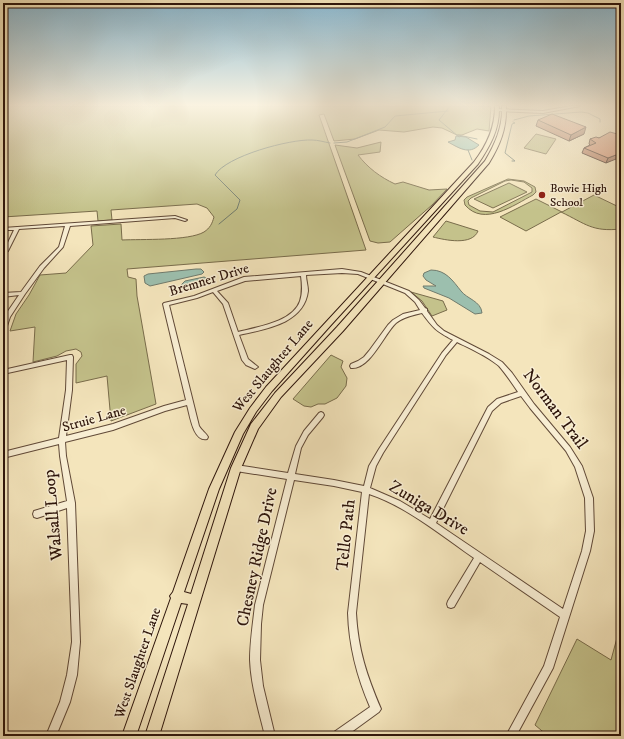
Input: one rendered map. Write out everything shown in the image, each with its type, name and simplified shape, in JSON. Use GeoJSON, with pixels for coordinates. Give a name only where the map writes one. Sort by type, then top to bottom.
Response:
{"type":"FeatureCollection","features":[{"type":"Feature","properties":{"kind":"main road","name":"West Slaughter Lane"},"geometry":{"type":"LineString","coordinates":[[129,736],[214,489],[239,432],[253,410],[283,374],[328,323],[372,278],[476,163],[490,140]]}},
{"type":"Feature","properties":{"kind":"main road","name":"West Slaughter Lane"},"geometry":{"type":"LineString","coordinates":[[152,736],[236,468],[254,427],[293,379],[340,329],[484,165],[498,140]]}},
{"type":"Feature","properties":{"kind":"main road"},"geometry":{"type":"LineString","coordinates":[[476,163],[484,165]]}},
{"type":"Feature","properties":{"kind":"main road"},"geometry":{"type":"LineString","coordinates":[[283,374],[293,379]]}},
{"type":"Feature","properties":{"kind":"main road"},"geometry":{"type":"LineString","coordinates":[[176,596],[195,600]]}},
{"type":"Feature","properties":{"kind":"street"},"geometry":{"type":"LineString","coordinates":[[3,229],[175,217],[185,220]]}},
{"type":"Feature","properties":{"kind":"street"},"geometry":{"type":"LineString","coordinates":[[3,329],[7,317],[23,293],[42,267],[61,247],[68,225]]}},
{"type":"Feature","properties":{"kind":"street"},"geometry":{"type":"LineString","coordinates":[[6,251],[17,228]]}},
{"type":"Feature","properties":{"kind":"street","name":"Bremner Drive"},"geometry":{"type":"LineString","coordinates":[[205,437],[196,427],[166,304],[195,298],[237,281],[249,278],[347,271],[359,273],[372,278]]}},
{"type":"Feature","properties":{"kind":"street"},"geometry":{"type":"LineString","coordinates":[[236,334],[275,324],[295,312],[302,303],[306,293],[306,285],[303,274]]}},
{"type":"Feature","properties":{"kind":"street","name":"Norman Trail"},"geometry":{"type":"LineString","coordinates":[[372,278],[407,292],[425,310],[435,326],[442,332],[487,355],[500,364],[510,374],[522,393],[568,449],[578,466],[589,498],[589,540],[548,668],[511,736]]}},
{"type":"Feature","properties":{"kind":"street"},"geometry":{"type":"LineString","coordinates":[[214,290],[225,303],[245,360],[248,364],[254,367]]}},
{"type":"Feature","properties":{"kind":"street"},"geometry":{"type":"LineString","coordinates":[[3,295],[23,293]]}},
{"type":"Feature","properties":{"kind":"street"},"geometry":{"type":"LineString","coordinates":[[353,366],[365,360],[395,321],[407,315],[425,310]]}},
{"type":"Feature","properties":{"kind":"street","name":"Tello Path"},"geometry":{"type":"LineString","coordinates":[[338,736],[376,709],[361,671],[352,628],[352,613],[366,490],[373,466],[381,451],[445,352],[456,340]]}},
{"type":"Feature","properties":{"kind":"street","name":"Walsall Loop"},"geometry":{"type":"LineString","coordinates":[[3,372],[70,357],[69,390],[62,441],[71,503],[75,657],[65,702],[51,736]]}},
{"type":"Feature","properties":{"kind":"street"},"geometry":{"type":"LineString","coordinates":[[431,524],[490,409],[500,401],[522,393]]}},
{"type":"Feature","properties":{"kind":"street","name":"Struie Lane"},"geometry":{"type":"LineString","coordinates":[[3,455],[114,427],[164,409],[190,402]]}},
{"type":"Feature","properties":{"kind":"street","name":"Chesney Ridge Drive"},"geometry":{"type":"LineString","coordinates":[[270,736],[258,686],[255,660],[256,624],[259,605],[289,477],[300,444],[321,415]]}},
{"type":"Feature","properties":{"kind":"street","name":"Zuniga Drive"},"geometry":{"type":"LineString","coordinates":[[236,468],[366,490],[399,504],[479,556],[565,615]]}},
{"type":"Feature","properties":{"kind":"street"},"geometry":{"type":"LineString","coordinates":[[37,514],[71,503]]}},
{"type":"Feature","properties":{"kind":"street"},"geometry":{"type":"LineString","coordinates":[[451,604],[479,556]]}},
{"type":"Feature","properties":{"kind":"shaded area"},"geometry":{"type":"Polygon","coordinates":[[[3,140],[328,140],[366,250],[127,269],[128,277],[136,279],[137,296],[156,404],[111,421],[107,376],[76,383],[76,364],[82,356],[81,352],[76,349],[66,351],[57,356],[33,362],[35,327],[10,331],[16,314],[40,275],[66,273],[93,245],[91,226],[121,224],[122,240],[176,238],[188,237],[204,232],[210,226],[214,217],[207,208],[197,204],[111,210],[112,220],[98,221],[97,211],[3,217],[3,140]]]}},
{"type":"Feature","properties":{"kind":"shaded area"},"geometry":{"type":"Polygon","coordinates":[[[472,140],[479,145],[471,150],[464,150],[448,142],[472,140]]]}},
{"type":"Feature","properties":{"kind":"shaded area"},"geometry":{"type":"Polygon","coordinates":[[[530,140],[555,140],[546,154],[524,148],[530,140]]]}},
{"type":"Feature","properties":{"kind":"shaded area"},"geometry":{"type":"Polygon","coordinates":[[[381,142],[380,152],[358,155],[379,175],[395,184],[403,182],[429,190],[447,189],[432,205],[390,242],[378,243],[370,241],[335,145],[357,148],[381,142]]]}},
{"type":"Feature","properties":{"kind":"shaded area"},"geometry":{"type":"Polygon","coordinates":[[[508,179],[524,181],[535,187],[536,192],[508,208],[490,214],[481,214],[473,211],[465,205],[464,200],[467,197],[508,179]],[[511,180],[505,181],[471,198],[468,201],[469,205],[480,211],[493,212],[532,192],[532,188],[524,182],[511,180]]]}},
{"type":"Feature","properties":{"kind":"shaded area"},"geometry":{"type":"Polygon","coordinates":[[[509,183],[527,192],[493,208],[474,199],[509,183]]]}},
{"type":"Feature","properties":{"kind":"shaded area"},"geometry":{"type":"Polygon","coordinates":[[[594,195],[621,208],[621,229],[611,230],[596,228],[561,212],[526,231],[500,217],[536,199],[562,212],[594,195]]]}},
{"type":"Feature","properties":{"kind":"shaded area"},"geometry":{"type":"Polygon","coordinates":[[[446,221],[478,231],[475,236],[470,239],[458,241],[433,237],[446,221]]]}},
{"type":"Feature","properties":{"kind":"shaded area"},"geometry":{"type":"Polygon","coordinates":[[[201,269],[204,272],[202,274],[150,286],[145,283],[144,276],[148,274],[201,269]]]}},
{"type":"Feature","properties":{"kind":"shaded area"},"geometry":{"type":"Polygon","coordinates":[[[431,270],[436,270],[449,277],[464,294],[479,306],[482,313],[475,314],[449,298],[424,288],[423,286],[436,286],[426,280],[423,276],[424,273],[431,270]]]}},
{"type":"Feature","properties":{"kind":"shaded area"},"geometry":{"type":"Polygon","coordinates":[[[204,277],[207,278],[208,283],[189,290],[184,290],[181,285],[185,281],[204,277]]]}},
{"type":"Feature","properties":{"kind":"shaded area"},"geometry":{"type":"Polygon","coordinates":[[[411,292],[443,301],[447,310],[432,316],[422,301],[411,292]]]}},
{"type":"Feature","properties":{"kind":"shaded area"},"geometry":{"type":"Polygon","coordinates":[[[331,355],[343,361],[341,367],[347,378],[346,386],[337,398],[325,404],[318,404],[311,407],[304,406],[293,399],[331,355]]]}},
{"type":"Feature","properties":{"kind":"shaded area"},"geometry":{"type":"Polygon","coordinates":[[[621,623],[621,736],[548,736],[535,725],[577,639],[611,660],[621,623]]]}},
{"type":"Feature","properties":{"kind":"building"},"geometry":{"type":"Polygon","coordinates":[[[592,140],[621,140],[621,153],[608,158],[584,148],[596,143],[592,140]]]}},
{"type":"Feature","properties":{"kind":"waterway"},"geometry":{"type":"LineString","coordinates":[[219,224],[237,209],[240,200],[215,175],[221,168],[232,161],[259,150],[299,140]]}},
{"type":"Feature","properties":{"kind":"waterway"},"geometry":{"type":"LineString","coordinates":[[317,140],[330,143]]}},
{"type":"Feature","properties":{"kind":"waterway"},"geometry":{"type":"LineString","coordinates":[[334,143],[351,140]]}},
{"type":"Feature","properties":{"kind":"waterway"},"geometry":{"type":"LineString","coordinates":[[508,140],[505,153],[515,161],[512,161]]}},
{"type":"Feature","properties":{"kind":"waterway"},"geometry":{"type":"LineString","coordinates":[[468,150],[472,160]]}},
{"type":"Feature","properties":{"kind":"place","name":"Bowie High School"},"geometry":{"type":"Point","coordinates":[542,195]}}]}
